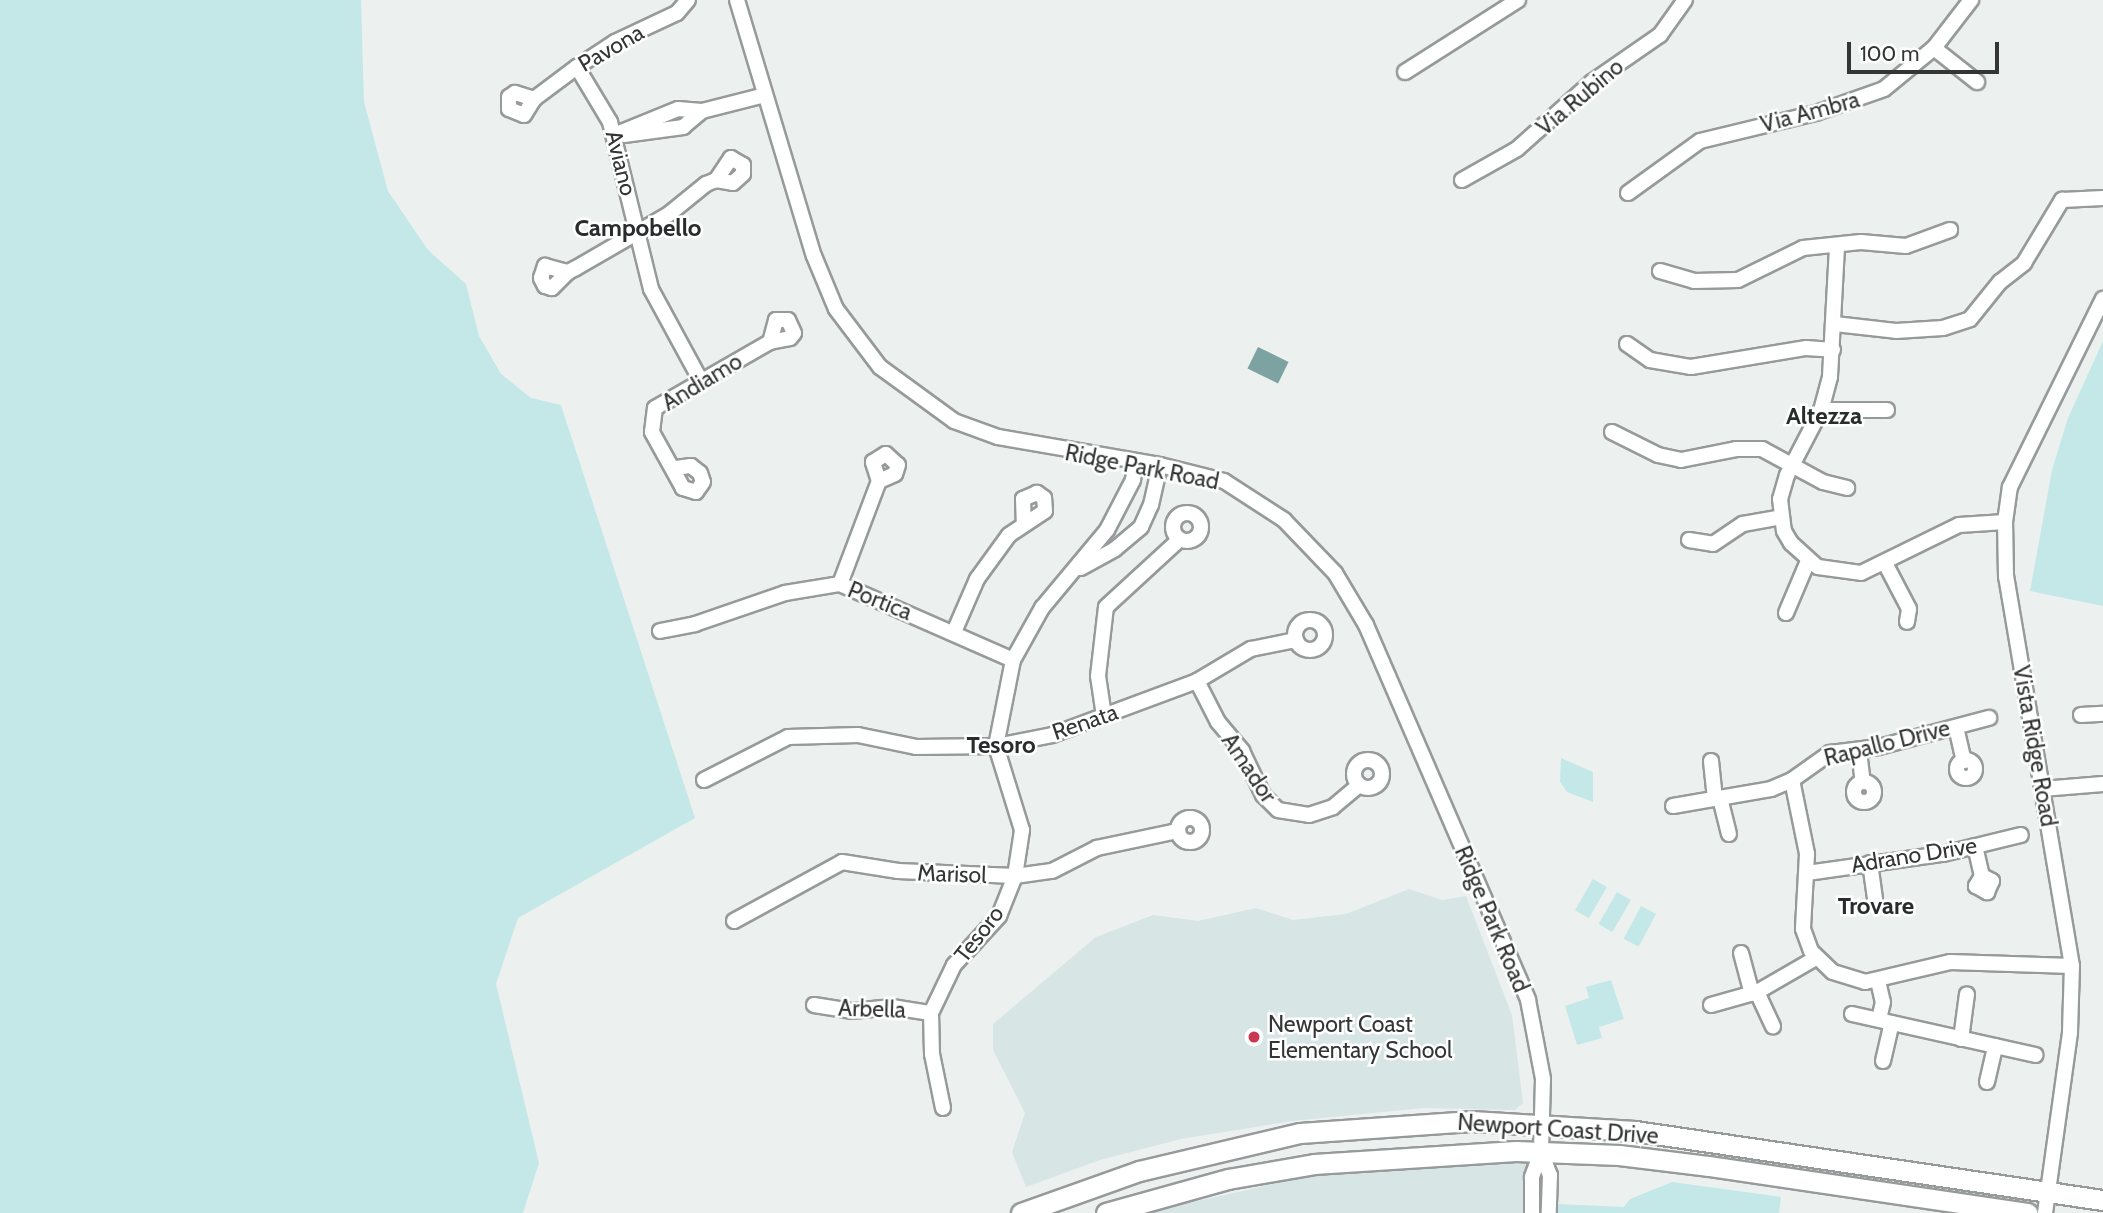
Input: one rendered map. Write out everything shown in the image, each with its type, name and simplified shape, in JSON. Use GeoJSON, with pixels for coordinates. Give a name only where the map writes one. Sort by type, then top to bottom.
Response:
{"type":"FeatureCollection","features":[{"type":"Feature","properties":{"kind":"main road","name":"Newport Coast Drive"},"geometry":{"type":"LineString","coordinates":[[1021,1213],[1043,1209],[1139,1171],[1300,1133],[1472,1121],[1635,1131],[2103,1200]]}},
{"type":"Feature","properties":{"kind":"main road","name":"Newport Coast Drive"},"geometry":{"type":"LineString","coordinates":[[1106,1213],[1228,1179],[1343,1160],[1541,1152],[1709,1166],[2028,1213]]}},
{"type":"Feature","properties":{"kind":"street","name":"Pavona"},"geometry":{"type":"LineString","coordinates":[[534,99],[615,42],[677,13],[688,0]]}},
{"type":"Feature","properties":{"kind":"street","name":"Ridge Park Road"},"geometry":{"type":"LineString","coordinates":[[737,0],[824,283],[852,334],[880,367],[927,405],[979,431],[1010,441],[1160,465],[1224,481],[1261,502],[1317,551],[1358,610],[1528,1000],[1539,1044],[1542,1125],[1541,1152],[1532,1177],[1532,1213]]}},
{"type":"Feature","properties":{"kind":"street"},"geometry":{"type":"LineString","coordinates":[[1405,72],[1518,0]]}},
{"type":"Feature","properties":{"kind":"street","name":"Via Rubino"},"geometry":{"type":"LineString","coordinates":[[1462,180],[1517,149],[1592,82],[1660,35],[1685,0]]}},
{"type":"Feature","properties":{"kind":"street","name":"Via Ambra"},"geometry":{"type":"LineString","coordinates":[[1628,193],[1700,141],[1870,97],[1899,79],[1934,48],[1971,0]]}},
{"type":"Feature","properties":{"kind":"street"},"geometry":{"type":"LineString","coordinates":[[1934,48],[1977,82]]}},
{"type":"Feature","properties":{"kind":"street","name":"Aviano"},"geometry":{"type":"LineString","coordinates":[[577,67],[601,102],[614,135],[652,289],[701,381]]}},
{"type":"Feature","properties":{"kind":"street"},"geometry":{"type":"LineString","coordinates":[[614,135],[667,122],[678,108],[702,111],[765,95]]}},
{"type":"Feature","properties":{"kind":"street"},"geometry":{"type":"LineString","coordinates":[[568,272],[638,233],[716,180]]}},
{"type":"Feature","properties":{"kind":"street"},"geometry":{"type":"LineString","coordinates":[[1835,324],[1896,331],[1943,328],[1970,319],[2000,282],[2024,263],[2063,200],[2103,198]]}},
{"type":"Feature","properties":{"kind":"street"},"geometry":{"type":"LineString","coordinates":[[1660,271],[1694,281],[1738,280],[1792,251],[1861,242],[1906,246],[1950,230]]}},
{"type":"Feature","properties":{"kind":"street"},"geometry":{"type":"LineString","coordinates":[[1837,247],[1833,350],[1821,410],[1783,485],[1781,517],[1791,543],[1808,561],[1846,574],[1885,564],[1959,525],[2005,522]]}},
{"type":"Feature","properties":{"kind":"street","name":"Vista Ridge Road"},"geometry":{"type":"LineString","coordinates":[[2045,1213],[2072,1013],[2072,966],[2006,577],[2005,522],[2010,487],[2103,299]]}},
{"type":"Feature","properties":{"kind":"street","name":"Andiamo"},"geometry":{"type":"LineString","coordinates":[[676,468],[652,432],[652,415],[661,403],[770,342]]}},
{"type":"Feature","properties":{"kind":"street"},"geometry":{"type":"LineString","coordinates":[[1627,344],[1650,360],[1677,367],[1732,363],[1806,348],[1833,350]]}},
{"type":"Feature","properties":{"kind":"street"},"geometry":{"type":"LineString","coordinates":[[1821,410],[1887,410]]}},
{"type":"Feature","properties":{"kind":"street"},"geometry":{"type":"LineString","coordinates":[[1612,432],[1669,459],[1693,460],[1749,447],[1774,453],[1823,482],[1847,488]]}},
{"type":"Feature","properties":{"kind":"street","name":"Tesoro"},"geometry":{"type":"LineString","coordinates":[[943,1108],[932,1054],[931,1013],[954,965],[999,916],[1015,876],[1022,830],[996,746],[1013,660],[1042,608],[1074,572],[1115,514],[1133,480],[1136,462]]}},
{"type":"Feature","properties":{"kind":"street","name":"Tesoro"},"geometry":{"type":"LineString","coordinates":[[1074,572],[1115,549],[1141,527],[1151,505],[1160,465]]}},
{"type":"Feature","properties":{"kind":"street"},"geometry":{"type":"LineString","coordinates":[[840,584],[879,481]]}},
{"type":"Feature","properties":{"kind":"street"},"geometry":{"type":"LineString","coordinates":[[1115,514],[1141,527]]}},
{"type":"Feature","properties":{"kind":"street"},"geometry":{"type":"LineString","coordinates":[[1689,540],[1713,544],[1743,524],[1781,517]]}},
{"type":"Feature","properties":{"kind":"street"},"geometry":{"type":"LineString","coordinates":[[954,632],[977,579],[1009,535],[1024,523]]}},
{"type":"Feature","properties":{"kind":"street"},"geometry":{"type":"LineString","coordinates":[[1104,716],[1098,676],[1106,607],[1180,540]]}},
{"type":"Feature","properties":{"kind":"street"},"geometry":{"type":"LineString","coordinates":[[1786,613],[1808,561]]}},
{"type":"Feature","properties":{"kind":"street"},"geometry":{"type":"LineString","coordinates":[[1885,564],[1909,609],[1907,622]]}},
{"type":"Feature","properties":{"kind":"street","name":"Portica"},"geometry":{"type":"LineString","coordinates":[[660,631],[695,624],[785,593],[840,584],[1013,660]]}},
{"type":"Feature","properties":{"kind":"street","name":"Renata"},"geometry":{"type":"LineString","coordinates":[[704,780],[788,737],[858,735],[916,747],[996,746],[1052,734],[1197,681],[1251,649],[1296,640]]}},
{"type":"Feature","properties":{"kind":"street","name":"Amador"},"geometry":{"type":"LineString","coordinates":[[1197,681],[1218,722],[1242,751],[1263,795],[1278,810],[1309,815],[1333,807],[1359,785]]}},
{"type":"Feature","properties":{"kind":"street"},"geometry":{"type":"LineString","coordinates":[[2081,715],[2103,714]]}},
{"type":"Feature","properties":{"kind":"street","name":"Rapallo Drive"},"geometry":{"type":"LineString","coordinates":[[1792,780],[1830,752],[1859,751],[1989,718]]}},
{"type":"Feature","properties":{"kind":"street"},"geometry":{"type":"LineString","coordinates":[[1956,727],[1964,761]]}},
{"type":"Feature","properties":{"kind":"street"},"geometry":{"type":"LineString","coordinates":[[1859,751],[1863,782]]}},
{"type":"Feature","properties":{"kind":"street"},"geometry":{"type":"LineString","coordinates":[[1711,761],[1729,834]]}},
{"type":"Feature","properties":{"kind":"street"},"geometry":{"type":"LineString","coordinates":[[1673,806],[1792,780],[1805,838],[1807,873],[1803,929],[1816,958],[1842,977],[1878,981],[1950,962],[2072,966]]}},
{"type":"Feature","properties":{"kind":"street"},"geometry":{"type":"LineString","coordinates":[[2042,789],[2103,784]]}},
{"type":"Feature","properties":{"kind":"street","name":"Marisol"},"geometry":{"type":"LineString","coordinates":[[734,921],[842,863],[898,872],[1015,876],[1052,872],[1097,848],[1178,831]]}},
{"type":"Feature","properties":{"kind":"street","name":"Adrano Drive"},"geometry":{"type":"LineString","coordinates":[[1807,873],[1975,846],[2021,835]]}},
{"type":"Feature","properties":{"kind":"street"},"geometry":{"type":"LineString","coordinates":[[1975,846],[1982,876]]}},
{"type":"Feature","properties":{"kind":"street"},"geometry":{"type":"LineString","coordinates":[[1870,863],[1875,900]]}},
{"type":"Feature","properties":{"kind":"street"},"geometry":{"type":"LineString","coordinates":[[1741,953],[1754,993],[1773,1026]]}},
{"type":"Feature","properties":{"kind":"street"},"geometry":{"type":"LineString","coordinates":[[1711,1005],[1754,993],[1816,958]]}},
{"type":"Feature","properties":{"kind":"street"},"geometry":{"type":"LineString","coordinates":[[1878,981],[1886,1022],[1883,1061]]}},
{"type":"Feature","properties":{"kind":"street"},"geometry":{"type":"LineString","coordinates":[[1961,1039],[1967,994]]}},
{"type":"Feature","properties":{"kind":"street","name":"Arbella"},"geometry":{"type":"LineString","coordinates":[[814,1005],[853,1011],[892,1007],[931,1013]]}},
{"type":"Feature","properties":{"kind":"street"},"geometry":{"type":"LineString","coordinates":[[1853,1014],[2035,1055]]}},
{"type":"Feature","properties":{"kind":"street"},"geometry":{"type":"LineString","coordinates":[[1987,1082],[1995,1046]]}},
{"type":"Feature","properties":{"kind":"street","name":"Ridge Park Road"},"geometry":{"type":"LineString","coordinates":[[1541,1152],[1550,1175],[1549,1213]]}},
{"type":"Feature","properties":{"kind":"shaded area"},"geometry":{"type":"Polygon","coordinates":[[[0,0],[361,0],[364,102],[388,191],[428,250],[466,284],[479,336],[501,374],[531,398],[561,405],[695,818],[518,918],[496,984],[539,1163],[523,1213],[0,1213],[0,0]]]}},
{"type":"Feature","properties":{"kind":"shaded area"},"geometry":{"type":"Polygon","coordinates":[[[2103,341],[2103,606],[2030,591],[2052,470],[2068,418],[2103,341]]]}},
{"type":"Feature","properties":{"kind":"shaded area"},"geometry":{"type":"Polygon","coordinates":[[[1258,347],[1289,362],[1278,383],[1247,369],[1258,347]]]}},
{"type":"Feature","properties":{"kind":"shaded area"},"geometry":{"type":"Polygon","coordinates":[[[1561,758],[1593,772],[1593,802],[1567,792],[1560,782],[1561,758]]]}},
{"type":"Feature","properties":{"kind":"shaded area"},"geometry":{"type":"Polygon","coordinates":[[[1593,879],[1607,887],[1589,918],[1575,910],[1593,879]]]}},
{"type":"Feature","properties":{"kind":"shaded area","name":"Newport Coast Elementary School"},"geometry":{"type":"Polygon","coordinates":[[[1409,889],[1442,900],[1466,896],[1512,1015],[1523,1103],[1515,1110],[1424,1108],[1292,1121],[1181,1139],[1100,1160],[1026,1187],[1012,1152],[1025,1113],[993,1050],[993,1024],[1096,937],[1153,915],[1198,921],[1256,908],[1293,920],[1346,914],[1409,889]]]}},
{"type":"Feature","properties":{"kind":"shaded area"},"geometry":{"type":"Polygon","coordinates":[[[1617,892],[1631,900],[1612,932],[1598,924],[1617,892]]]}},
{"type":"Feature","properties":{"kind":"shaded area"},"geometry":{"type":"Polygon","coordinates":[[[1641,906],[1656,914],[1639,947],[1624,939],[1641,906]]]}},
{"type":"Feature","properties":{"kind":"shaded area"},"geometry":{"type":"Polygon","coordinates":[[[1611,980],[1624,1019],[1599,1027],[1602,1038],[1577,1045],[1565,1006],[1589,998],[1586,987],[1611,980]]]}},
{"type":"Feature","properties":{"kind":"shaded area"},"geometry":{"type":"Polygon","coordinates":[[[1397,1156],[1530,1163],[1528,1213],[1145,1213],[1397,1156]]]}},
{"type":"Feature","properties":{"kind":"shaded area"},"geometry":{"type":"Polygon","coordinates":[[[1672,1182],[1781,1197],[1779,1213],[1558,1213],[1558,1204],[1624,1207],[1630,1199],[1672,1182]]]}},
{"type":"Feature","properties":{"kind":"place","name":"Newport Coast Elementary School"},"geometry":{"type":"Point","coordinates":[1254,1037]}},
{"type":"Feature","properties":{"kind":"district","name":"Campobello"},"geometry":{"type":"Point","coordinates":[638,228]}},
{"type":"Feature","properties":{"kind":"district","name":"Altezza"},"geometry":{"type":"Point","coordinates":[1824,416]}},
{"type":"Feature","properties":{"kind":"district","name":"Tesoro"},"geometry":{"type":"Point","coordinates":[1001,745]}},
{"type":"Feature","properties":{"kind":"district","name":"Trovare"},"geometry":{"type":"Point","coordinates":[1876,906]}}]}
